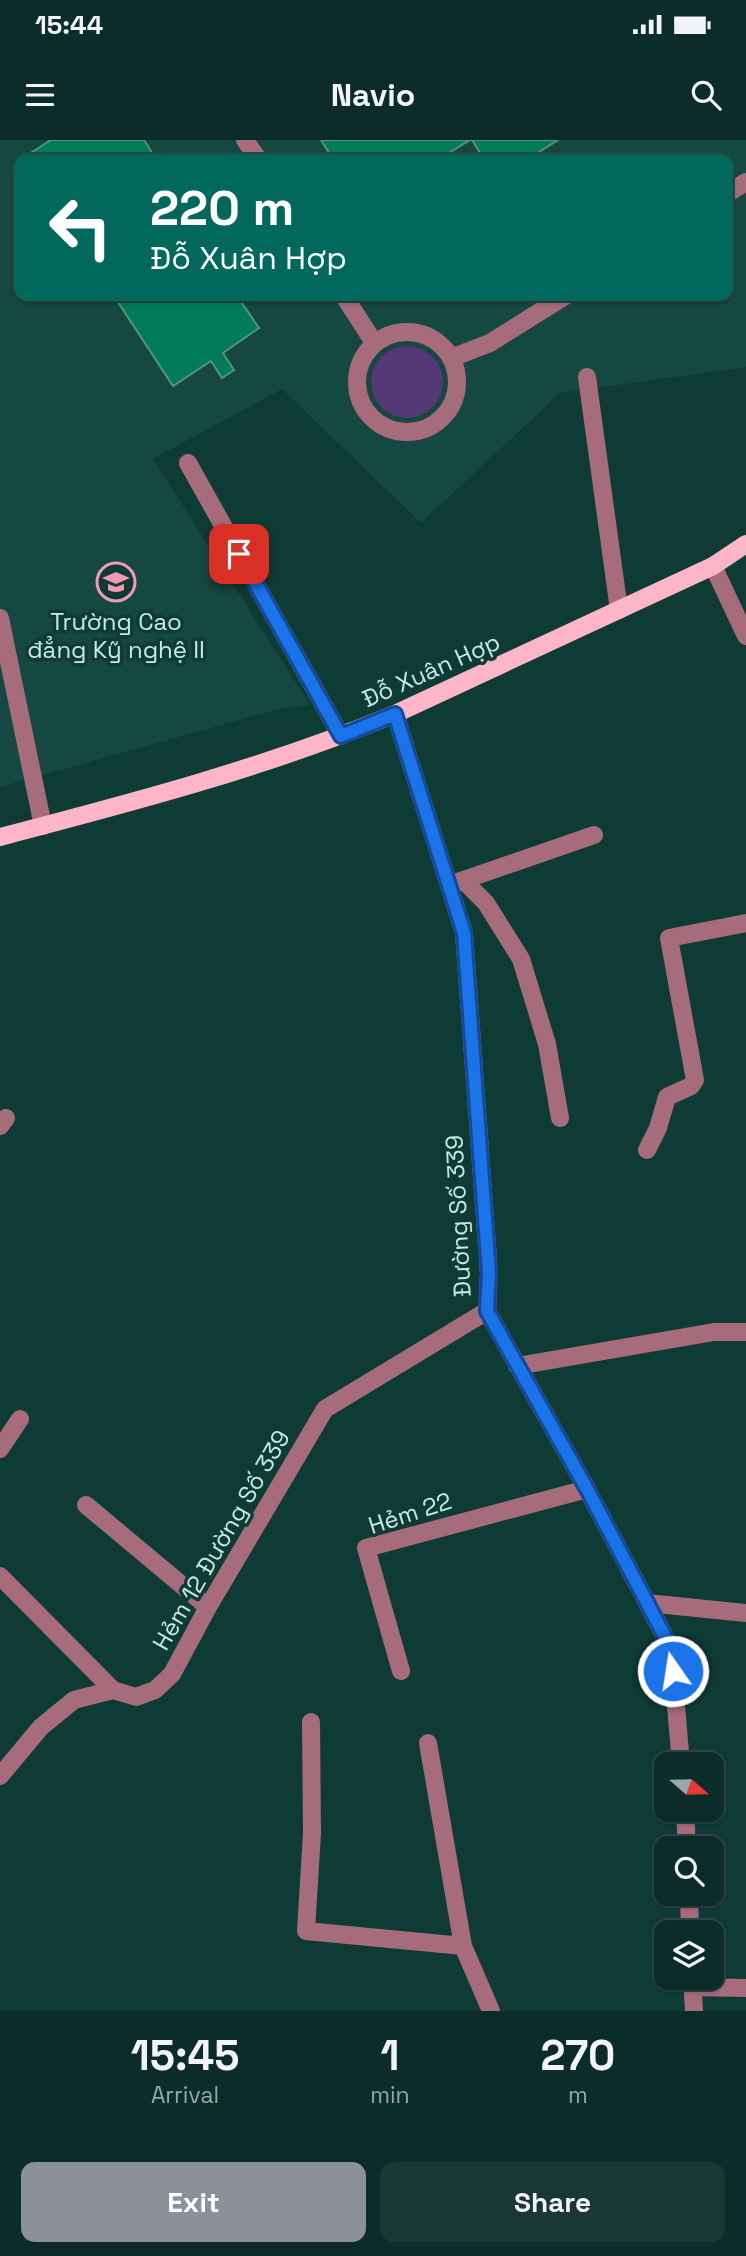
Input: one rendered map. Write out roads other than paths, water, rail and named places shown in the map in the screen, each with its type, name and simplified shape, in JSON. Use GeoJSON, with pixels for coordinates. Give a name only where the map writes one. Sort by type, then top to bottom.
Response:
{"type":"FeatureCollection","features":[{"type":"Feature","properties":{"kind":"main road","name":"Đỗ Xuân Hợp"},"geometry":{"type":"LineString","coordinates":[[0,837],[181,789],[273,761],[341,736],[395,714],[713,566],[746,544]]}},
{"type":"Feature","properties":{"kind":"street"},"geometry":{"type":"LineString","coordinates":[[347,301],[374,344]]}},
{"type":"Feature","properties":{"kind":"street"},"geometry":{"type":"LineString","coordinates":[[451,358],[490,343],[557,301]]}},
{"type":"Feature","properties":{"kind":"street"},"geometry":{"type":"LineString","coordinates":[[416,332],[436,342],[451,358],[456,374],[456,392],[450,408],[438,421],[423,430],[406,433],[389,429],[374,421],[363,407],[357,391],[357,373],[363,357],[374,344],[387,335],[416,332]]}},
{"type":"Feature","properties":{"kind":"street"},"geometry":{"type":"LineString","coordinates":[[587,377],[619,610]]}},
{"type":"Feature","properties":{"kind":"street"},"geometry":{"type":"LineString","coordinates":[[188,463],[341,736]]}},
{"type":"Feature","properties":{"kind":"street"},"geometry":{"type":"LineString","coordinates":[[713,566],[746,636]]}},
{"type":"Feature","properties":{"kind":"street"},"geometry":{"type":"LineString","coordinates":[[0,618],[43,826]]}},
{"type":"Feature","properties":{"kind":"street","name":"Đường Số 339"},"geometry":{"type":"LineString","coordinates":[[395,714],[456,883],[464,933],[489,1273],[487,1311],[587,1489],[671,1648],[680,1752]]}},
{"type":"Feature","properties":{"kind":"street"},"geometry":{"type":"LineString","coordinates":[[456,883],[594,835]]}},
{"type":"Feature","properties":{"kind":"street"},"geometry":{"type":"LineString","coordinates":[[456,883],[486,903],[520,959],[547,1044],[560,1118]]}},
{"type":"Feature","properties":{"kind":"street"},"geometry":{"type":"LineString","coordinates":[[647,1150],[658,1128],[667,1097],[691,1086],[695,1080],[668,937],[737,924]]}},
{"type":"Feature","properties":{"kind":"street","name":"Hẻm 12 Đường Số 339"},"geometry":{"type":"LineString","coordinates":[[0,1776],[41,1727],[74,1700],[113,1690],[136,1697],[155,1690],[172,1674],[208,1607],[325,1409],[487,1311]]}},
{"type":"Feature","properties":{"kind":"street"},"geometry":{"type":"LineString","coordinates":[[517,1366],[714,1332],[746,1332]]}},
{"type":"Feature","properties":{"kind":"street"},"geometry":{"type":"LineString","coordinates":[[0,1449],[20,1419]]}},
{"type":"Feature","properties":{"kind":"street","name":"Hẻm 22"},"geometry":{"type":"LineString","coordinates":[[401,1671],[366,1548],[587,1489]]}},
{"type":"Feature","properties":{"kind":"street"},"geometry":{"type":"LineString","coordinates":[[86,1506],[208,1607]]}},
{"type":"Feature","properties":{"kind":"street"},"geometry":{"type":"LineString","coordinates":[[0,1576],[113,1690]]}},
{"type":"Feature","properties":{"kind":"street"},"geometry":{"type":"LineString","coordinates":[[648,1603],[746,1612]]}},
{"type":"Feature","properties":{"kind":"street"},"geometry":{"type":"LineString","coordinates":[[311,1723],[312,1833],[306,1931],[463,1946]]}},
{"type":"Feature","properties":{"kind":"street"},"geometry":{"type":"LineString","coordinates":[[428,1743],[463,1946],[491,2011]]}},
{"type":"Feature","properties":{"kind":"street"},"geometry":{"type":"LineString","coordinates":[[724,1986],[746,1988]]}},
{"type":"Feature","properties":{"kind":"street"},"geometry":{"type":"LineString","coordinates":[[693,1990],[694,2011]]}},
{"type":"Feature","properties":{"kind":"place","name":"Trường Cao đẳng Kỹ nghệ II"},"geometry":{"type":"Point","coordinates":[116,582]}}]}
